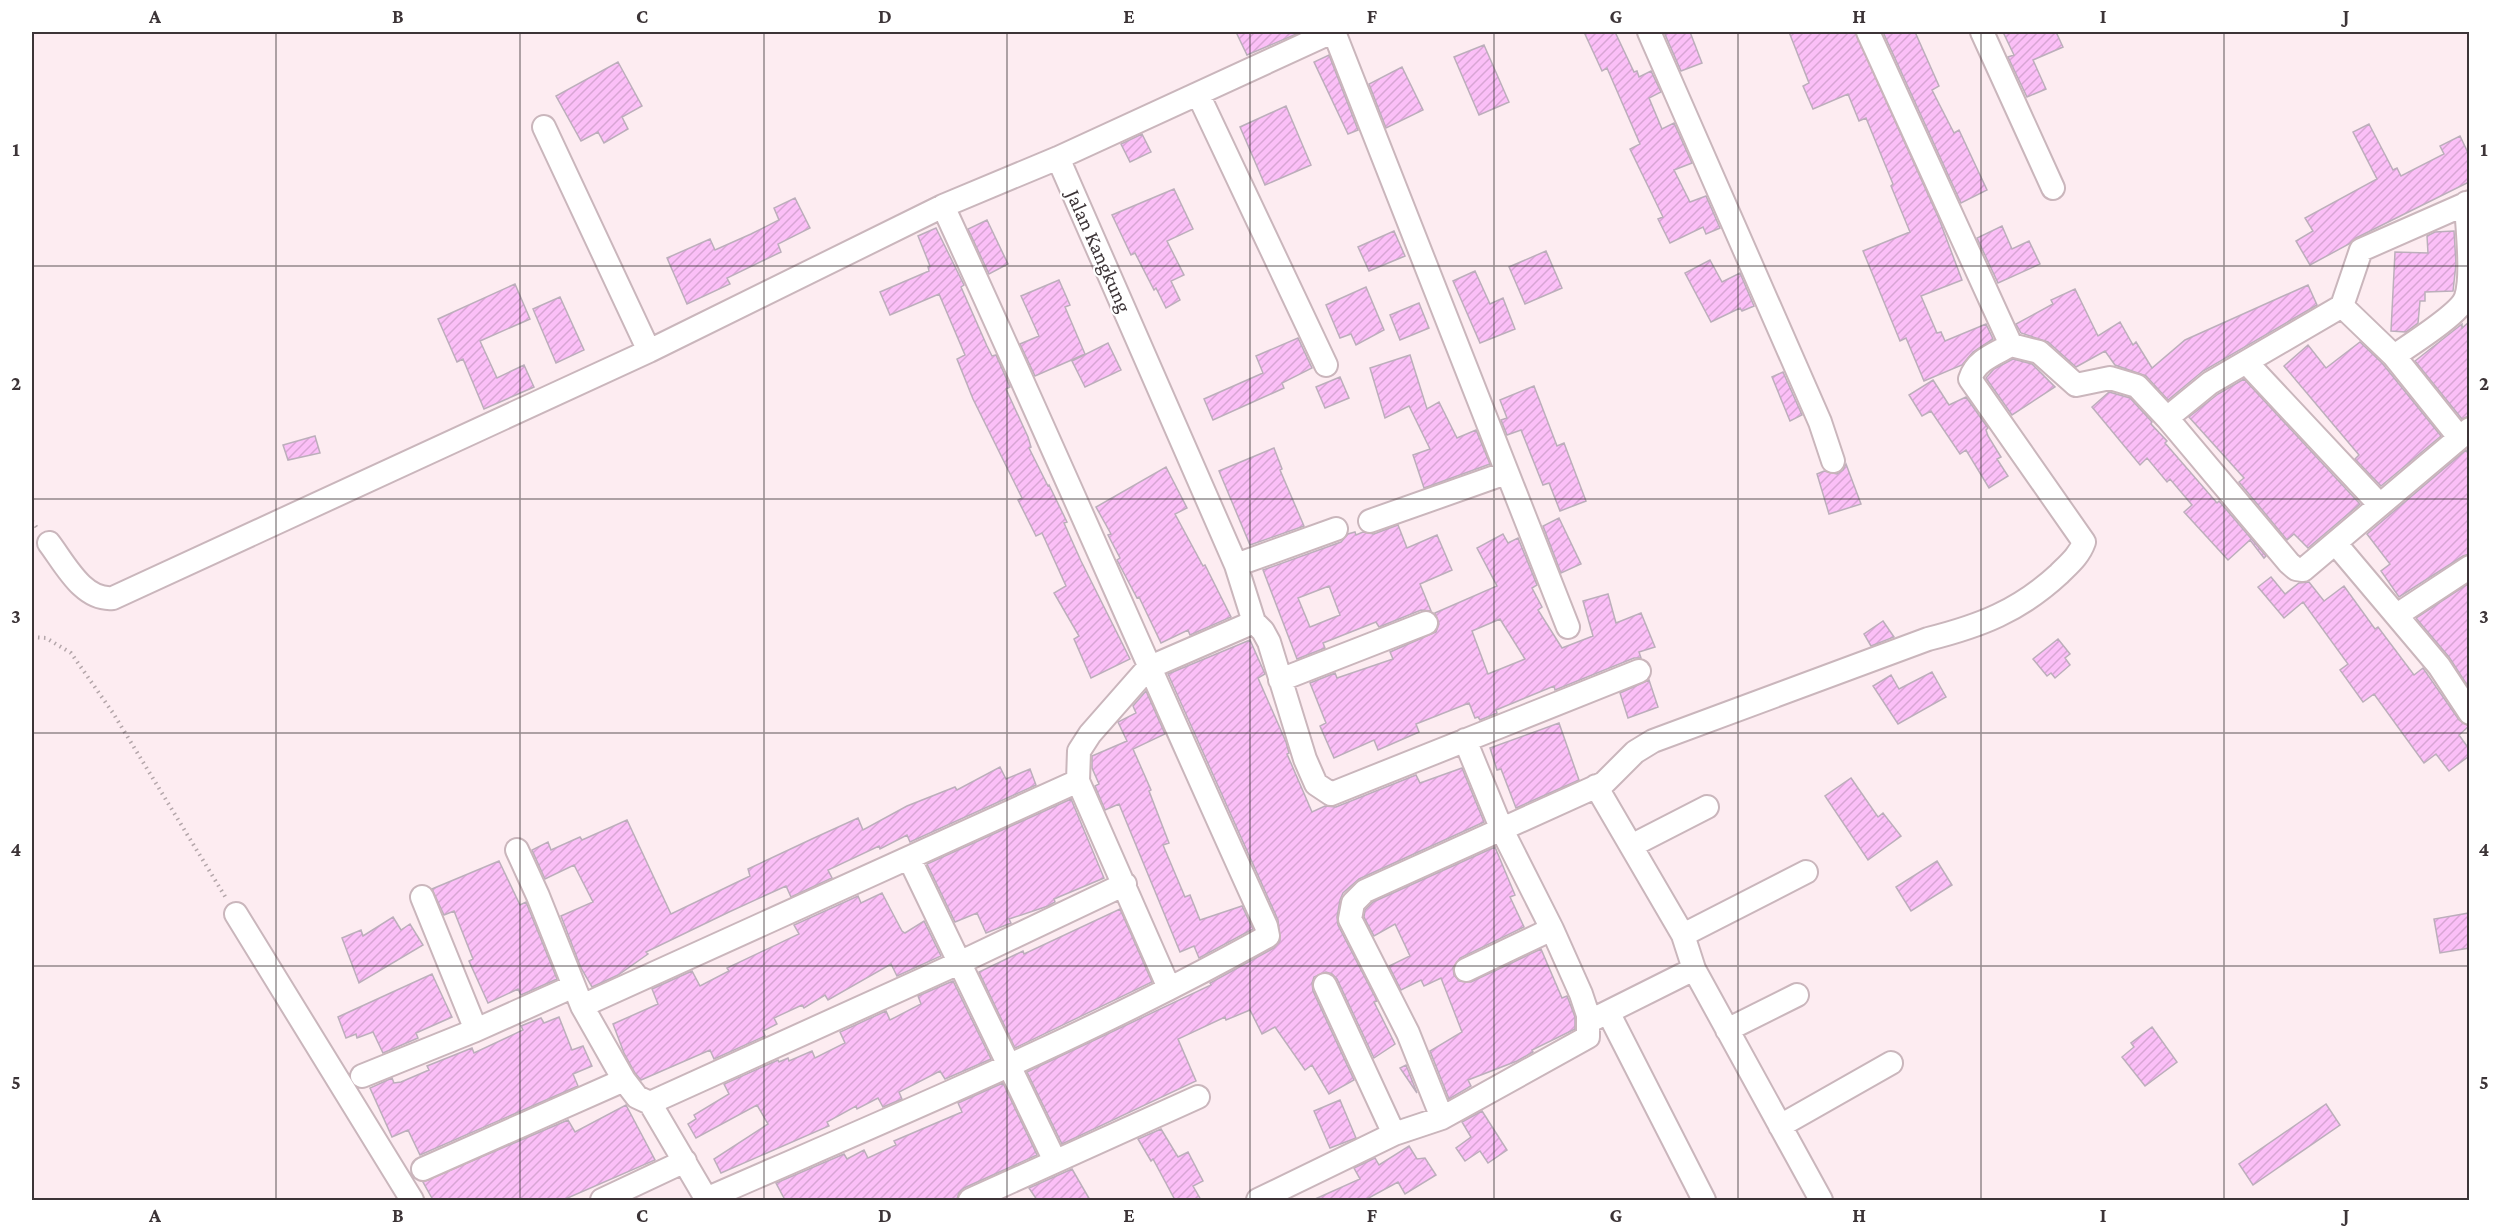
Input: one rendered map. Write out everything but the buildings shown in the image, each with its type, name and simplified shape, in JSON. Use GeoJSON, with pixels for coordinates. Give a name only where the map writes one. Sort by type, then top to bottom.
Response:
{"type":"FeatureCollection","features":[{"type":"Feature","properties":{"kind":"street"},"geometry":{"type":"LineString","coordinates":[[49,543],[86,589],[96,597],[113,598],[649,351],[944,206],[1058,158],[1333,32],[1568,627]]}},
{"type":"Feature","properties":{"kind":"street"},"geometry":{"type":"LineString","coordinates":[[1649,32],[1820,422],[1833,461]]}},
{"type":"Feature","properties":{"kind":"street"},"geometry":{"type":"LineString","coordinates":[[1868,32],[2011,345]]}},
{"type":"Feature","properties":{"kind":"street"},"geometry":{"type":"LineString","coordinates":[[1982,32],[2054,188]]}},
{"type":"Feature","properties":{"kind":"street"},"geometry":{"type":"LineString","coordinates":[[1198,94],[1326,366]]}},
{"type":"Feature","properties":{"kind":"street"},"geometry":{"type":"LineString","coordinates":[[544,127],[649,351]]}},
{"type":"Feature","properties":{"kind":"street","name":"Jalan Kangkung"},"geometry":{"type":"LineString","coordinates":[[1058,158],[1236,565],[1254,622],[1269,642],[1316,784],[1331,794],[1466,741]]}},
{"type":"Feature","properties":{"kind":"street"},"geometry":{"type":"LineString","coordinates":[[2167,418],[2210,383],[2342,306],[2361,250],[2468,203],[2466,299],[2455,312],[2394,356]]}},
{"type":"Feature","properties":{"kind":"street"},"geometry":{"type":"LineString","coordinates":[[517,850],[548,891],[578,996],[624,1080],[637,1097],[650,1103],[706,1200],[1008,1065],[1169,988],[1268,936],[1266,926],[1148,668],[1049,437],[944,206]]}},
{"type":"Feature","properties":{"kind":"street"},"geometry":{"type":"LineString","coordinates":[[1442,1118],[1408,1034],[1350,918],[1353,903],[1365,891],[1604,783],[1643,745],[1928,639],[1966,630],[2011,610],[2037,594],[2077,556],[2084,542],[1970,379],[1978,364],[2011,345],[2034,348],[2076,385],[2110,378],[2137,386],[2167,418],[2289,563],[2296,569],[2303,570],[2310,566],[2464,433],[2394,356],[2342,306]]}},
{"type":"Feature","properties":{"kind":"street"},"geometry":{"type":"LineString","coordinates":[[2246,362],[2380,505]]}},
{"type":"Feature","properties":{"kind":"street"},"geometry":{"type":"LineString","coordinates":[[1370,521],[1506,473]]}},
{"type":"Feature","properties":{"kind":"street"},"geometry":{"type":"LineString","coordinates":[[1236,565],[1336,529]]}},
{"type":"Feature","properties":{"kind":"street"},"geometry":{"type":"LineString","coordinates":[[2336,544],[2439,666],[2469,713]]}},
{"type":"Feature","properties":{"kind":"street"},"geometry":{"type":"LineString","coordinates":[[2397,615],[2469,567]]}},
{"type":"Feature","properties":{"kind":"street"},"geometry":{"type":"LineString","coordinates":[[1169,988],[1078,781],[1079,751],[1090,734],[1148,668],[1254,622]]}},
{"type":"Feature","properties":{"kind":"street"},"geometry":{"type":"LineString","coordinates":[[1280,680],[1426,623]]}},
{"type":"Feature","properties":{"kind":"street"},"geometry":{"type":"LineString","coordinates":[[1258,1200],[1394,1134],[1442,1118],[1588,1037],[1588,1015],[1581,994],[1552,929],[1502,830],[1466,741],[1639,671]]}},
{"type":"Feature","properties":{"kind":"street"},"geometry":{"type":"LineString","coordinates":[[362,1076],[476,1030],[578,996],[909,858],[1078,781]]}},
{"type":"Feature","properties":{"kind":"street"},"geometry":{"type":"LineString","coordinates":[[1596,786],[1683,935],[1694,969],[1821,1200]]}},
{"type":"Feature","properties":{"kind":"street"},"geometry":{"type":"LineString","coordinates":[[1630,846],[1707,807]]}},
{"type":"Feature","properties":{"kind":"street"},"geometry":{"type":"LineString","coordinates":[[909,858],[1055,1161]]}},
{"type":"Feature","properties":{"kind":"street"},"geometry":{"type":"LineString","coordinates":[[1683,935],[1806,872]]}},
{"type":"Feature","properties":{"kind":"street"},"geometry":{"type":"LineString","coordinates":[[650,1103],[959,963],[1125,884]]}},
{"type":"Feature","properties":{"kind":"street"},"geometry":{"type":"LineString","coordinates":[[422,897],[476,1030]]}},
{"type":"Feature","properties":{"kind":"street"},"geometry":{"type":"LineString","coordinates":[[236,914],[412,1200]]}},
{"type":"Feature","properties":{"kind":"street"},"geometry":{"type":"LineString","coordinates":[[1466,970],[1552,929]]}},
{"type":"Feature","properties":{"kind":"street"},"geometry":{"type":"LineString","coordinates":[[1588,1022],[1694,969]]}},
{"type":"Feature","properties":{"kind":"street"},"geometry":{"type":"LineString","coordinates":[[1325,985],[1394,1134]]}},
{"type":"Feature","properties":{"kind":"street"},"geometry":{"type":"LineString","coordinates":[[1727,1029],[1797,994]]}},
{"type":"Feature","properties":{"kind":"street"},"geometry":{"type":"LineString","coordinates":[[1608,1012],[1704,1200]]}},
{"type":"Feature","properties":{"kind":"street"},"geometry":{"type":"LineString","coordinates":[[1780,1126],[1891,1063]]}},
{"type":"Feature","properties":{"kind":"street"},"geometry":{"type":"LineString","coordinates":[[423,1169],[624,1080]]}},
{"type":"Feature","properties":{"kind":"street"},"geometry":{"type":"LineString","coordinates":[[970,1200],[1198,1097]]}},
{"type":"Feature","properties":{"kind":"street"},"geometry":{"type":"LineString","coordinates":[[602,1200],[685,1161]]}},
{"type":"Feature","properties":{"kind":"path"},"geometry":{"type":"LineString","coordinates":[[32,637],[55,641],[71,653],[113,713],[236,914]]}}]}
